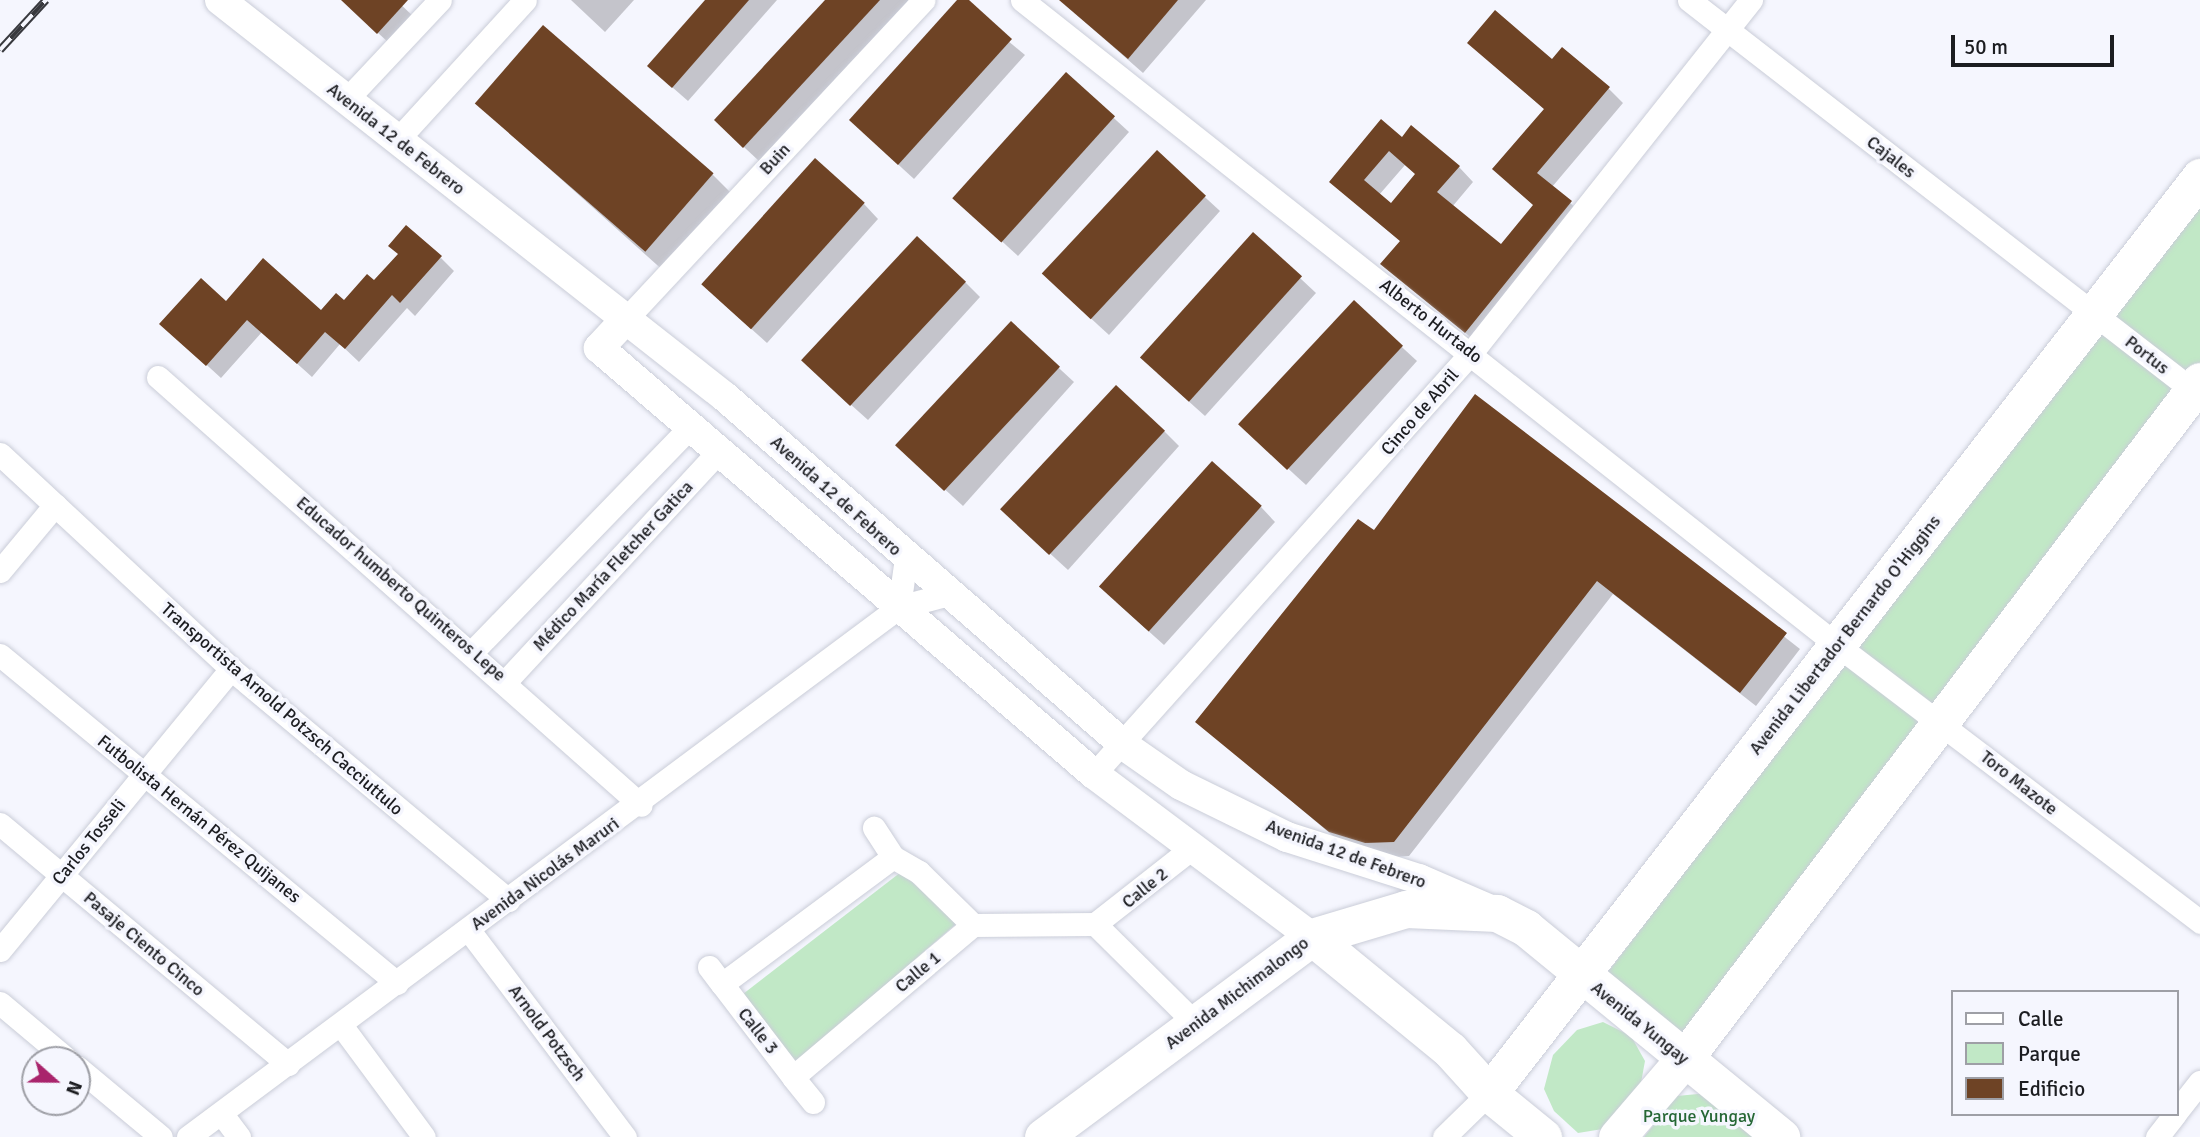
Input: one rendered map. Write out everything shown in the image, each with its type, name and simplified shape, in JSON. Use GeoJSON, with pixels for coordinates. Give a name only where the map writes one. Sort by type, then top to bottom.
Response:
{"type":"FeatureCollection","features":[{"type":"Feature","properties":{"kind":"main road","name":"Avenida Libertador Bernardo O'Higgins"},"geometry":{"type":"LineString","coordinates":[[1489,1093],[2200,177]]}},
{"type":"Feature","properties":{"kind":"main road"},"geometry":{"type":"LineString","coordinates":[[1617,1137],[1684,1059],[2198,389]]}},
{"type":"Feature","properties":{"kind":"main road","name":"Avenida Michimalongo"},"geometry":{"type":"LineString","coordinates":[[1043,1137],[1312,937],[1406,909],[1497,913]]}},
{"type":"Feature","properties":{"kind":"main road","name":"Avenida Yungay"},"geometry":{"type":"LineString","coordinates":[[1497,913],[1526,928],[1580,976],[1781,1137]]}},
{"type":"Feature","properties":{"kind":"main road"},"geometry":{"type":"LineString","coordinates":[[1312,937],[1450,1049],[1489,1093],[1543,1137]]}},
{"type":"Feature","properties":{"kind":"street","name":"Avenida 12 de Febrero"},"geometry":{"type":"LineString","coordinates":[[220,0],[626,319],[1125,746],[1181,785],[1287,837],[1419,879],[1497,913]]}},
{"type":"Feature","properties":{"kind":"street"},"geometry":{"type":"LineString","coordinates":[[345,100],[440,0]]}},
{"type":"Feature","properties":{"kind":"street"},"geometry":{"type":"LineString","coordinates":[[398,139],[525,0]]}},
{"type":"Feature","properties":{"kind":"street","name":"Buin"},"geometry":{"type":"LineString","coordinates":[[626,319],[923,0]]}},
{"type":"Feature","properties":{"kind":"street","name":"Alberto Hurtado"},"geometry":{"type":"LineString","coordinates":[[1023,0],[1837,645]]}},
{"type":"Feature","properties":{"kind":"street","name":"Cajales"},"geometry":{"type":"LineString","coordinates":[[1689,0],[2094,314]]}},
{"type":"Feature","properties":{"kind":"street","name":"Cinco de Abril"},"geometry":{"type":"LineString","coordinates":[[1094,774],[1125,746],[1471,353],[1751,0]]}},
{"type":"Feature","properties":{"kind":"street","name":"Portus"},"geometry":{"type":"LineString","coordinates":[[2094,314],[2198,389]]}},
{"type":"Feature","properties":{"kind":"street"},"geometry":{"type":"LineString","coordinates":[[626,319],[599,348],[1094,774],[1312,937]]}},
{"type":"Feature","properties":{"kind":"street","name":"Educador humberto Quinteros Lepe"},"geometry":{"type":"LineString","coordinates":[[158,377],[473,651],[640,805]]}},
{"type":"Feature","properties":{"kind":"street"},"geometry":{"type":"LineString","coordinates":[[473,651],[691,426]]}},
{"type":"Feature","properties":{"kind":"street","name":"Médico María Fletcher Gatica"},"geometry":{"type":"LineString","coordinates":[[506,681],[719,451]]}},
{"type":"Feature","properties":{"kind":"street","name":"Transportista Arnold Potzsch Cacciuttulo"},"geometry":{"type":"LineString","coordinates":[[0,454],[231,669],[508,900]]}},
{"type":"Feature","properties":{"kind":"street"},"geometry":{"type":"LineString","coordinates":[[0,571],[55,505]]}},
{"type":"Feature","properties":{"kind":"street"},"geometry":{"type":"LineString","coordinates":[[899,607],[906,558]]}},
{"type":"Feature","properties":{"kind":"street","name":"Avenida Nicolás Maruri"},"geometry":{"type":"LineString","coordinates":[[188,1137],[640,805],[899,607],[949,594]]}},
{"type":"Feature","properties":{"kind":"street","name":"Toro Mazote"},"geometry":{"type":"LineString","coordinates":[[1837,645],[2200,922]]}},
{"type":"Feature","properties":{"kind":"street","name":"Futbolista Hernán Pérez Quijanes"},"geometry":{"type":"LineString","coordinates":[[0,656],[397,983]]}},
{"type":"Feature","properties":{"kind":"street","name":"Carlos Tosseli"},"geometry":{"type":"LineString","coordinates":[[0,950],[231,669]]}},
{"type":"Feature","properties":{"kind":"street","name":"Pasaje Ciento Cinco"},"geometry":{"type":"LineString","coordinates":[[0,824],[288,1064]]}},
{"type":"Feature","properties":{"kind":"street"},"geometry":{"type":"LineString","coordinates":[[874,828],[893,857],[919,872],[973,925],[1095,924],[1196,1024]]}},
{"type":"Feature","properties":{"kind":"street","name":"Calle 2"},"geometry":{"type":"LineString","coordinates":[[1095,924],[1192,848]]}},
{"type":"Feature","properties":{"kind":"street","name":"Calle 3"},"geometry":{"type":"LineString","coordinates":[[793,1077],[715,976],[893,857]]}},
{"type":"Feature","properties":{"kind":"street","name":"Calle 1"},"geometry":{"type":"LineString","coordinates":[[793,1077],[973,925]]}},
{"type":"Feature","properties":{"kind":"street","name":"Arnold Potzsch"},"geometry":{"type":"LineString","coordinates":[[468,929],[625,1137]]}},
{"type":"Feature","properties":{"kind":"street"},"geometry":{"type":"LineString","coordinates":[[0,1003],[51,1046]]}},
{"type":"Feature","properties":{"kind":"street"},"geometry":{"type":"LineString","coordinates":[[341,1025],[424,1137]]}},
{"type":"Feature","properties":{"kind":"street"},"geometry":{"type":"LineString","coordinates":[[793,1077],[813,1102]]}},
{"type":"Feature","properties":{"kind":"street"},"geometry":{"type":"LineString","coordinates":[[91,1079],[161,1137]]}},
{"type":"Feature","properties":{"kind":"street"},"geometry":{"type":"LineString","coordinates":[[2179,1109],[2200,1082]]}},
{"type":"Feature","properties":{"kind":"street"},"geometry":{"type":"LineString","coordinates":[[1444,1137],[1489,1093]]}},
{"type":"Feature","properties":{"kind":"street"},"geometry":{"type":"LineString","coordinates":[[221,1113],[239,1137]]}},
{"type":"Feature","properties":{"kind":"street"},"geometry":{"type":"LineString","coordinates":[[2157,1137],[2174,1116]]}},
{"type":"Feature","properties":{"kind":"green space"},"geometry":{"type":"Polygon","coordinates":[[[2200,200],[2200,371],[1690,1038],[1601,981],[2200,200]]]}},
{"type":"Feature","properties":{"kind":"green space"},"geometry":{"type":"Polygon","coordinates":[[[901,872],[957,923],[792,1066],[743,994],[901,872]]]}},
{"type":"Feature","properties":{"kind":"green space"},"geometry":{"type":"Polygon","coordinates":[[[1603,1022],[1631,1036],[1645,1061],[1638,1099],[1615,1127],[1578,1133],[1554,1111],[1544,1089],[1553,1055],[1577,1030],[1603,1022]]]}},
{"type":"Feature","properties":{"kind":"green space","name":"Parque Yungay"},"geometry":{"type":"Polygon","coordinates":[[[1708,1093],[1762,1137],[1644,1137],[1677,1096],[1708,1093]]]}},
{"type":"Feature","properties":{"kind":"building"},"geometry":{"type":"Polygon","coordinates":[[[341,0],[408,0],[377,34],[341,0]]]}},
{"type":"Feature","properties":{"kind":"building"},"geometry":{"type":"Polygon","coordinates":[[[705,0],[749,0],[672,88],[647,66],[705,0]]]}},
{"type":"Feature","properties":{"kind":"building"},"geometry":{"type":"Polygon","coordinates":[[[825,0],[880,0],[743,148],[714,120],[825,0]]]}},
{"type":"Feature","properties":{"kind":"building"},"geometry":{"type":"Polygon","coordinates":[[[957,0],[969,0],[1012,39],[898,165],[849,120],[957,0]]]}},
{"type":"Feature","properties":{"kind":"building"},"geometry":{"type":"Polygon","coordinates":[[[1059,0],[1178,0],[1128,59],[1059,0]]]}},
{"type":"Feature","properties":{"kind":"building"},"geometry":{"type":"Polygon","coordinates":[[[1495,10],[1552,59],[1562,47],[1610,87],[1537,173],[1572,201],[1465,333],[1380,264],[1400,241],[1329,182],[1381,119],[1402,137],[1411,125],[1460,166],[1437,192],[1501,244],[1533,205],[1492,169],[1544,109],[1467,43],[1495,10]],[[1389,151],[1364,180],[1391,203],[1415,174],[1389,151]]]}},
{"type":"Feature","properties":{"kind":"building"},"geometry":{"type":"Polygon","coordinates":[[[543,25],[714,173],[645,252],[475,103],[543,25]]]}},
{"type":"Feature","properties":{"kind":"building"},"geometry":{"type":"Polygon","coordinates":[[[1066,72],[1115,116],[1001,242],[952,198],[1066,72]]]}},
{"type":"Feature","properties":{"kind":"building"},"geometry":{"type":"Polygon","coordinates":[[[1157,150],[1206,196],[1091,319],[1042,274],[1157,150]]]}},
{"type":"Feature","properties":{"kind":"building"},"geometry":{"type":"Polygon","coordinates":[[[815,158],[865,203],[751,329],[701,284],[815,158]]]}},
{"type":"Feature","properties":{"kind":"building"},"geometry":{"type":"Polygon","coordinates":[[[406,225],[442,256],[400,303],[392,295],[345,349],[325,332],[297,364],[247,320],[206,366],[159,324],[201,278],[226,301],[263,258],[321,310],[336,293],[344,300],[367,274],[374,280],[398,254],[388,246],[406,225]]]}},
{"type":"Feature","properties":{"kind":"building"},"geometry":{"type":"Polygon","coordinates":[[[1253,232],[1302,276],[1189,402],[1140,358],[1253,232]]]}},
{"type":"Feature","properties":{"kind":"building"},"geometry":{"type":"Polygon","coordinates":[[[917,236],[966,282],[850,406],[801,360],[917,236]]]}},
{"type":"Feature","properties":{"kind":"building"},"geometry":{"type":"Polygon","coordinates":[[[1354,300],[1403,346],[1287,470],[1238,424],[1354,300]]]}},
{"type":"Feature","properties":{"kind":"building"},"geometry":{"type":"Polygon","coordinates":[[[1011,321],[1060,367],[944,491],[895,445],[1011,321]]]}},
{"type":"Feature","properties":{"kind":"building"},"geometry":{"type":"Polygon","coordinates":[[[1116,385],[1165,431],[1049,555],[1000,509],[1116,385]]]}},
{"type":"Feature","properties":{"kind":"building"},"geometry":{"type":"Polygon","coordinates":[[[1475,394],[1787,633],[1740,693],[1597,581],[1394,842],[1365,843],[1329,832],[1195,722],[1358,519],[1374,530],[1475,394]]]}},
{"type":"Feature","properties":{"kind":"building"},"geometry":{"type":"Polygon","coordinates":[[[1212,461],[1262,506],[1149,631],[1099,587],[1212,461]]]}},
{"type":"Feature","properties":{"kind":"railway"},"geometry":{"type":"LineString","coordinates":[[0,50],[46,0]]}}]}
